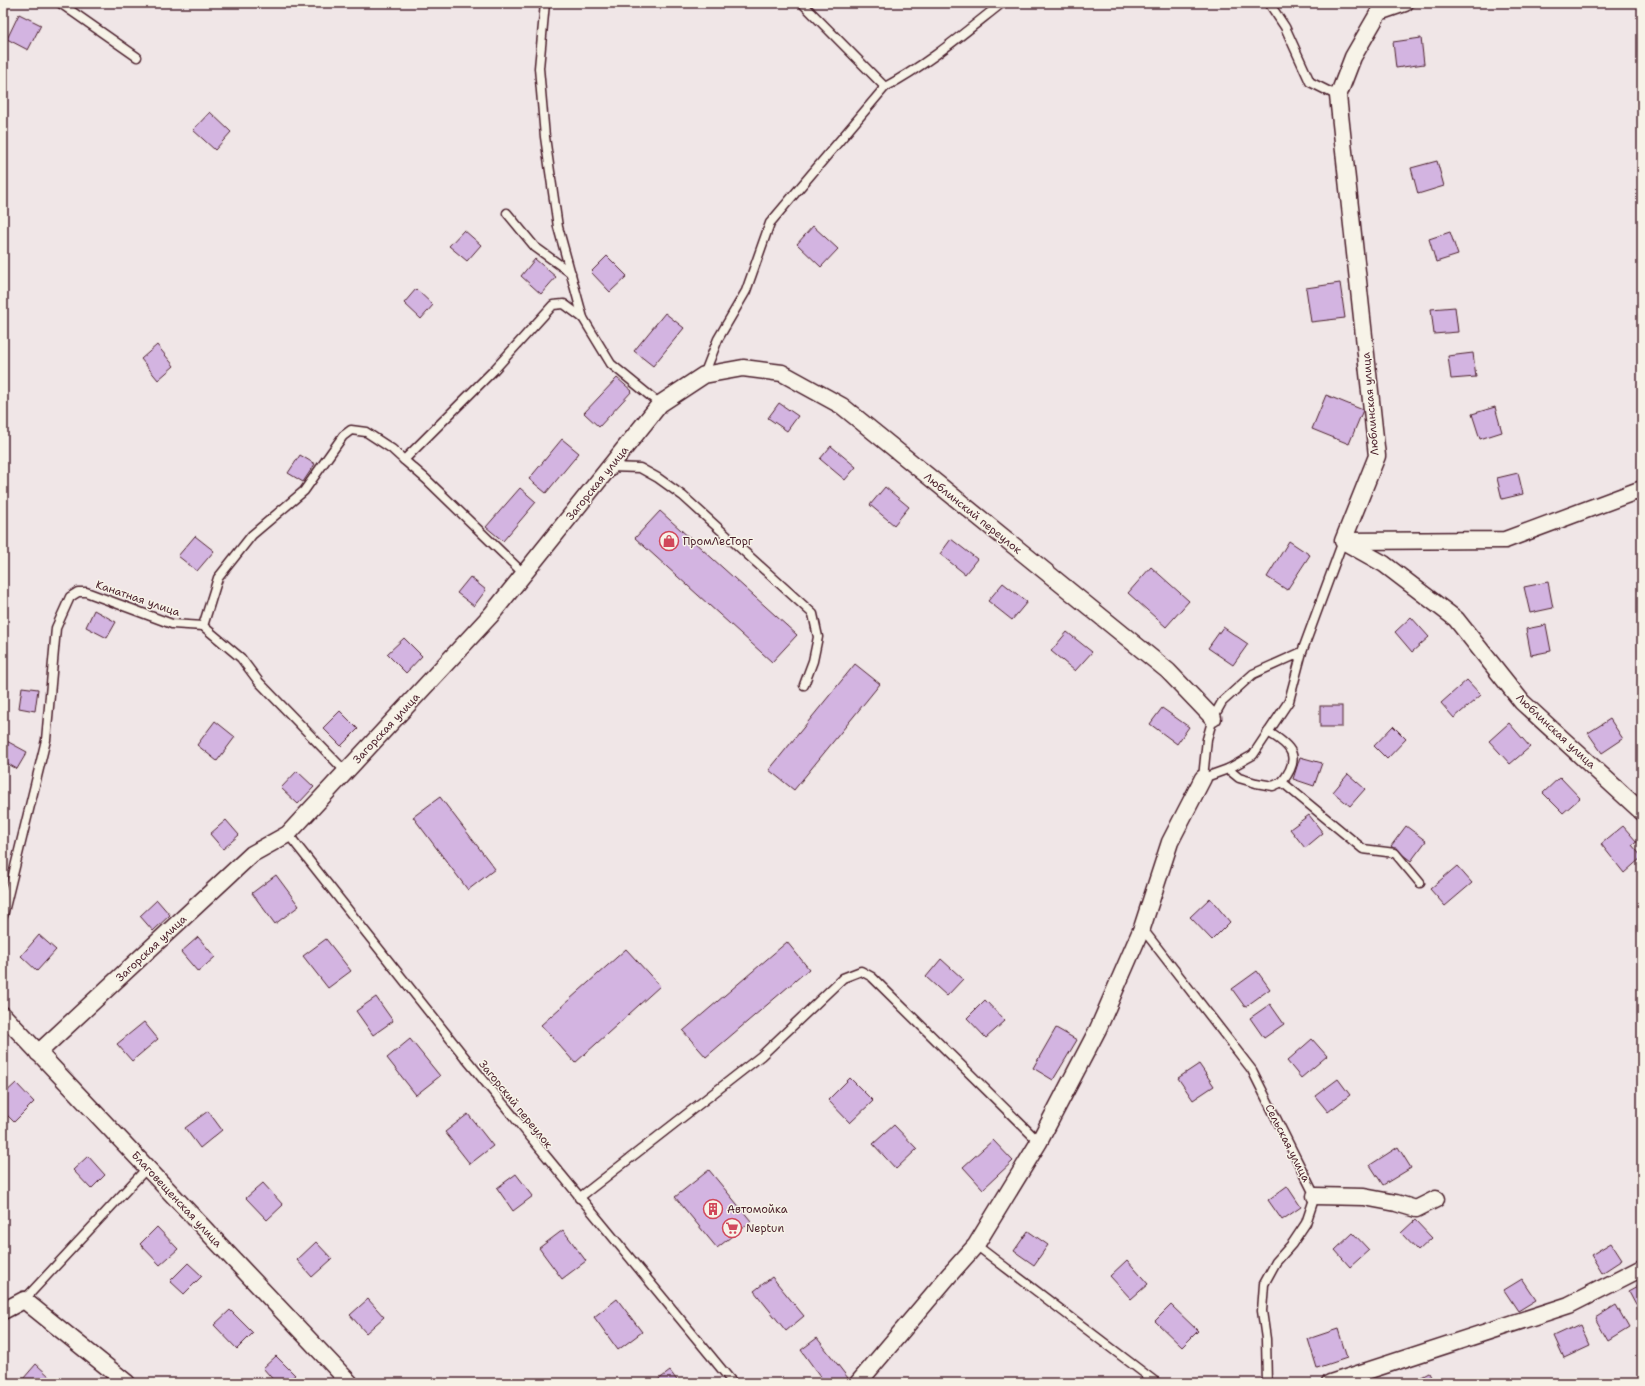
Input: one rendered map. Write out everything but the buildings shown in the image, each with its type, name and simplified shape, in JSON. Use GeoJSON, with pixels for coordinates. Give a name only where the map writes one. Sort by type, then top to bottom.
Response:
{"type":"FeatureCollection","features":[{"type":"Feature","properties":{"kind":"street","name":"Люблинская улица"},"geometry":{"type":"LineString","coordinates":[[1405,3],[1379,12],[1353,57],[1338,96],[1377,456],[1343,541],[1384,564],[1456,619],[1522,702],[1642,812]]}},
{"type":"Feature","properties":{"kind":"street","name":"Люблинский переулок"},"geometry":{"type":"LineString","coordinates":[[704,375],[743,368],[782,373],[842,406],[1168,671],[1213,718]]}},
{"type":"Feature","properties":{"kind":"street","name":"Загорская улица"},"geometry":{"type":"LineString","coordinates":[[38,1053],[252,854],[288,834],[491,615],[660,404],[704,375]]}},
{"type":"Feature","properties":{"kind":"street"},"geometry":{"type":"LineString","coordinates":[[1343,541],[1505,540],[1642,490]]}},
{"type":"Feature","properties":{"kind":"street"},"geometry":{"type":"LineString","coordinates":[[858,1383],[976,1245],[1039,1142],[1098,1029],[1142,928],[1170,842],[1203,778]]}},
{"type":"Feature","properties":{"kind":"street","name":"Благовещенская улица"},"geometry":{"type":"LineString","coordinates":[[3,1015],[350,1383]]}},
{"type":"Feature","properties":{"kind":"street"},"geometry":{"type":"LineString","coordinates":[[1314,1196],[1364,1197],[1396,1203],[1416,1209],[1436,1199]]}},
{"type":"Feature","properties":{"kind":"street"},"geometry":{"type":"LineString","coordinates":[[1330,1383],[1569,1305],[1642,1268]]}},
{"type":"Feature","properties":{"kind":"street"},"geometry":{"type":"LineString","coordinates":[[3,1311],[24,1300],[127,1383]]}},
{"type":"Feature","properties":{"kind":"lane"},"geometry":{"type":"LineString","coordinates":[[60,3],[137,57]]}},
{"type":"Feature","properties":{"kind":"lane"},"geometry":{"type":"LineString","coordinates":[[546,3],[539,68],[545,136],[558,227],[583,318],[610,364],[660,404]]}},
{"type":"Feature","properties":{"kind":"lane"},"geometry":{"type":"LineString","coordinates":[[802,3],[885,87]]}},
{"type":"Feature","properties":{"kind":"lane"},"geometry":{"type":"LineString","coordinates":[[704,375],[718,339],[746,291],[770,223],[885,87],[923,65],[1002,3]]}},
{"type":"Feature","properties":{"kind":"lane"},"geometry":{"type":"LineString","coordinates":[[1269,3],[1285,27],[1310,82],[1338,96]]}},
{"type":"Feature","properties":{"kind":"lane"},"geometry":{"type":"LineString","coordinates":[[507,213],[536,247],[571,273]]}},
{"type":"Feature","properties":{"kind":"lane"},"geometry":{"type":"LineString","coordinates":[[404,460],[494,370],[553,306],[564,304],[583,318]]}},
{"type":"Feature","properties":{"kind":"lane"},"geometry":{"type":"LineString","coordinates":[[346,772],[260,682],[240,658],[203,626],[218,578],[252,535],[304,491],[343,436],[351,430],[366,432],[392,449],[426,479],[524,574]]}},
{"type":"Feature","properties":{"kind":"lane"},"geometry":{"type":"LineString","coordinates":[[610,467],[640,468],[670,486],[683,496],[813,614],[818,637],[813,661],[804,685]]}},
{"type":"Feature","properties":{"kind":"lane"},"geometry":{"type":"LineString","coordinates":[[1302,652],[1254,674],[1222,702],[1213,718],[1206,739],[1203,778],[1228,769],[1253,755],[1290,701],[1302,652],[1343,541]]}},
{"type":"Feature","properties":{"kind":"lane","name":"Канатная улица"},"geometry":{"type":"LineString","coordinates":[[3,916],[46,740],[56,628],[70,597],[78,592],[86,592],[172,624],[203,626]]}},
{"type":"Feature","properties":{"kind":"lane"},"geometry":{"type":"LineString","coordinates":[[1228,769],[1239,778],[1256,783],[1273,786],[1282,782],[1291,771],[1293,758],[1290,748],[1282,740],[1268,732]]}},
{"type":"Feature","properties":{"kind":"lane"},"geometry":{"type":"LineString","coordinates":[[1282,782],[1363,848],[1395,853],[1420,883]]}},
{"type":"Feature","properties":{"kind":"lane","name":"Загорский переулок"},"geometry":{"type":"LineString","coordinates":[[288,834],[467,1060],[579,1198],[733,1383]]}},
{"type":"Feature","properties":{"kind":"lane","name":"Сельская улица"},"geometry":{"type":"LineString","coordinates":[[1142,928],[1252,1070],[1314,1196],[1306,1223],[1292,1244],[1276,1262],[1264,1284],[1262,1311],[1266,1339],[1267,1383]]}},
{"type":"Feature","properties":{"kind":"lane"},"geometry":{"type":"LineString","coordinates":[[579,1198],[761,1056],[843,978],[861,972],[872,977],[1039,1142]]}},
{"type":"Feature","properties":{"kind":"lane"},"geometry":{"type":"LineString","coordinates":[[24,1300],[147,1168]]}},
{"type":"Feature","properties":{"kind":"lane"},"geometry":{"type":"LineString","coordinates":[[976,1245],[1157,1383]]}},
{"type":"Feature","properties":{"kind":"place","name":"ПромЛесТорг"},"geometry":{"type":"Point","coordinates":[669,541]}},
{"type":"Feature","properties":{"kind":"place","name":"Автомойка"},"geometry":{"type":"Point","coordinates":[713,1209]}},
{"type":"Feature","properties":{"kind":"place","name":"Neptun"},"geometry":{"type":"Point","coordinates":[732,1228]}}]}
